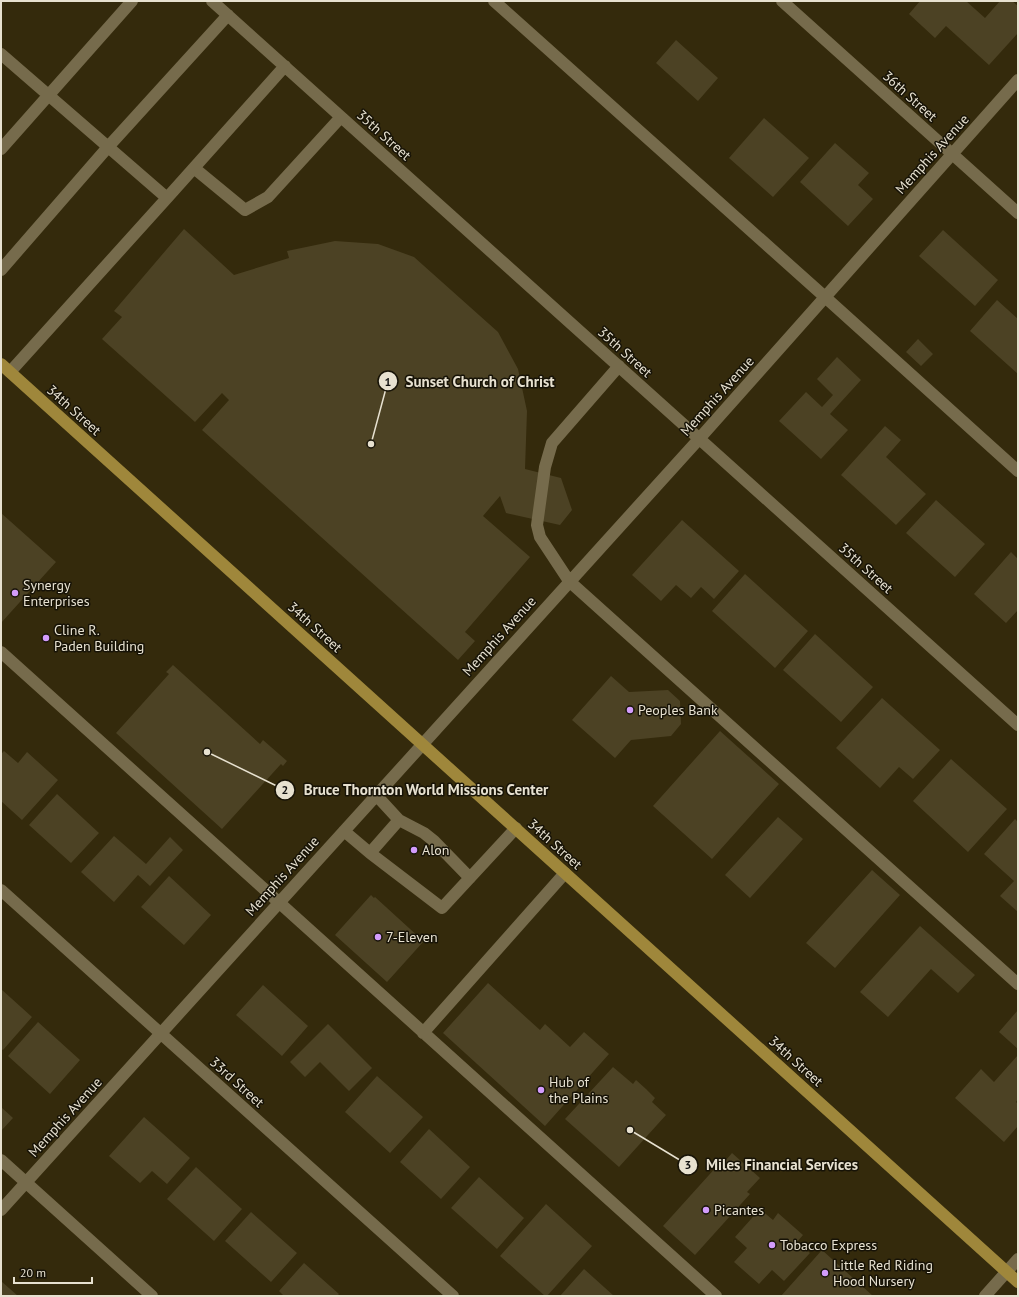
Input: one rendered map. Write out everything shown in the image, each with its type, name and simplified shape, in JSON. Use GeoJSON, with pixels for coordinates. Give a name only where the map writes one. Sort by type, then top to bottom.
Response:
{"type":"FeatureCollection","features":[{"type":"Feature","properties":{"kind":"main road","name":"34th Street"},"geometry":{"type":"LineString","coordinates":[[1,364],[1018,1282]]}},
{"type":"Feature","properties":{"kind":"street"},"geometry":{"type":"LineString","coordinates":[[1,149],[132,1]]}},
{"type":"Feature","properties":{"kind":"street","name":"35th Street"},"geometry":{"type":"LineString","coordinates":[[212,1],[1018,725]]}},
{"type":"Feature","properties":{"kind":"street"},"geometry":{"type":"LineString","coordinates":[[494,1],[1018,472]]}},
{"type":"Feature","properties":{"kind":"street","name":"36th Street"},"geometry":{"type":"LineString","coordinates":[[782,1],[1018,212]]}},
{"type":"Feature","properties":{"kind":"street"},"geometry":{"type":"LineString","coordinates":[[1,270],[108,147],[228,15]]}},
{"type":"Feature","properties":{"kind":"street"},"geometry":{"type":"LineString","coordinates":[[1,54],[167,198]]}},
{"type":"Feature","properties":{"kind":"street"},"geometry":{"type":"LineString","coordinates":[[10,372],[285,66]]}},
{"type":"Feature","properties":{"kind":"street","name":"Memphis Avenue"},"geometry":{"type":"LineString","coordinates":[[1,1210],[700,438],[1018,80]]}},
{"type":"Feature","properties":{"kind":"street"},"geometry":{"type":"LineString","coordinates":[[194,168],[245,210],[268,197],[341,117]]}},
{"type":"Feature","properties":{"kind":"street"},"geometry":{"type":"LineString","coordinates":[[619,366],[552,443],[545,466],[538,525],[540,537],[569,581],[1018,984]]}},
{"type":"Feature","properties":{"kind":"street"},"geometry":{"type":"LineString","coordinates":[[1,652],[716,1296]]}},
{"type":"Feature","properties":{"kind":"street"},"geometry":{"type":"LineString","coordinates":[[376,795],[399,820],[424,833],[434,841],[470,878]]}},
{"type":"Feature","properties":{"kind":"street"},"geometry":{"type":"LineString","coordinates":[[370,853],[399,820]]}},
{"type":"Feature","properties":{"kind":"street"},"geometry":{"type":"LineString","coordinates":[[344,831],[370,853],[442,908],[516,828]]}},
{"type":"Feature","properties":{"kind":"street"},"geometry":{"type":"LineString","coordinates":[[423,1033],[565,873]]}},
{"type":"Feature","properties":{"kind":"street","name":"33rd Street"},"geometry":{"type":"LineString","coordinates":[[1,890],[453,1296]]}},
{"type":"Feature","properties":{"kind":"street"},"geometry":{"type":"LineString","coordinates":[[1,1160],[152,1296]]}},
{"type":"Feature","properties":{"kind":"street"},"geometry":{"type":"LineString","coordinates":[[985,1296],[1018,1259]]}},
{"type":"Feature","properties":{"kind":"building"},"geometry":{"type":"Polygon","coordinates":[[[920,1],[966,1],[985,18],[1000,1],[1012,1],[1018,6],[1018,33],[989,65],[946,26],[935,38],[909,14],[920,1]]]}},
{"type":"Feature","properties":{"kind":"building"},"geometry":{"type":"Polygon","coordinates":[[[676,40],[718,78],[698,101],[656,63],[676,40]]]}},
{"type":"Feature","properties":{"kind":"building"},"geometry":{"type":"Polygon","coordinates":[[[764,118],[809,158],[773,197],[729,158],[764,118]]]}},
{"type":"Feature","properties":{"kind":"building"},"geometry":{"type":"Polygon","coordinates":[[[835,143],[869,173],[858,185],[873,199],[848,226],[800,182],[835,143]]]}},
{"type":"Feature","properties":{"kind":"building"},"geometry":{"type":"Polygon","coordinates":[[[184,229],[234,275],[289,258],[287,251],[335,241],[378,244],[414,257],[498,332],[518,369],[527,411],[525,469],[561,478],[572,510],[560,525],[506,513],[500,496],[483,516],[530,557],[465,632],[475,641],[458,660],[202,430],[229,400],[222,393],[195,422],[102,339],[122,317],[114,311],[184,229]]]}},
{"type":"Feature","properties":{"kind":"building"},"geometry":{"type":"Polygon","coordinates":[[[943,230],[998,280],[975,306],[919,256],[943,230]]]}},
{"type":"Feature","properties":{"kind":"building"},"geometry":{"type":"Polygon","coordinates":[[[997,300],[1018,319],[1018,374],[970,331],[997,300]]]}},
{"type":"Feature","properties":{"kind":"building"},"geometry":{"type":"Polygon","coordinates":[[[918,339],[933,354],[921,366],[906,352],[918,339]]]}},
{"type":"Feature","properties":{"kind":"building"},"geometry":{"type":"Polygon","coordinates":[[[837,357],[861,380],[830,414],[848,430],[821,459],[779,421],[806,392],[822,407],[833,395],[817,379],[837,357]]]}},
{"type":"Feature","properties":{"kind":"building"},"geometry":{"type":"Polygon","coordinates":[[[885,426],[901,440],[886,457],[926,494],[896,525],[841,475],[885,426]]]}},
{"type":"Feature","properties":{"kind":"building"},"geometry":{"type":"Polygon","coordinates":[[[936,500],[985,544],[955,577],[906,533],[936,500]]]}},
{"type":"Feature","properties":{"kind":"building","name":"Synergy Enterprises"},"geometry":{"type":"Polygon","coordinates":[[[1,513],[56,562],[1,623],[1,513]]]}},
{"type":"Feature","properties":{"kind":"building"},"geometry":{"type":"Polygon","coordinates":[[[682,520],[739,571],[714,599],[701,587],[691,598],[676,585],[661,601],[632,575],[682,520]]]}},
{"type":"Feature","properties":{"kind":"building"},"geometry":{"type":"Polygon","coordinates":[[[1011,552],[1018,559],[1018,610],[1006,623],[974,594],[1011,552]]]}},
{"type":"Feature","properties":{"kind":"building"},"geometry":{"type":"Polygon","coordinates":[[[745,574],[808,631],[775,668],[712,611],[745,574]]]}},
{"type":"Feature","properties":{"kind":"building"},"geometry":{"type":"Polygon","coordinates":[[[815,634],[873,687],[841,722],[783,670],[815,634]]]}},
{"type":"Feature","properties":{"kind":"building"},"geometry":{"type":"Polygon","coordinates":[[[173,665],[260,744],[263,740],[287,761],[283,766],[281,764],[222,829],[116,733],[169,674],[166,672],[173,665]]]}},
{"type":"Feature","properties":{"kind":"building","name":"Peoples Bank"},"geometry":{"type":"Polygon","coordinates":[[[611,676],[629,692],[668,690],[680,701],[681,724],[671,736],[631,740],[615,758],[572,720],[611,676]]]}},
{"type":"Feature","properties":{"kind":"building"},"geometry":{"type":"Polygon","coordinates":[[[882,698],[940,750],[913,779],[899,767],[880,788],[836,748],[882,698]]]}},
{"type":"Feature","properties":{"kind":"building"},"geometry":{"type":"Polygon","coordinates":[[[720,731],[779,784],[712,859],[653,806],[720,731]]]}},
{"type":"Feature","properties":{"kind":"building"},"geometry":{"type":"Polygon","coordinates":[[[4,751],[18,763],[27,752],[58,780],[22,820],[1,801],[1,754],[4,751]]]}},
{"type":"Feature","properties":{"kind":"building"},"geometry":{"type":"Polygon","coordinates":[[[951,759],[1007,809],[968,852],[913,801],[951,759]]]}},
{"type":"Feature","properties":{"kind":"building"},"geometry":{"type":"Polygon","coordinates":[[[57,794],[99,833],[71,863],[29,825],[57,794]]]}},
{"type":"Feature","properties":{"kind":"building"},"geometry":{"type":"Polygon","coordinates":[[[778,817],[803,839],[750,898],[725,875],[778,817]]]}},
{"type":"Feature","properties":{"kind":"building"},"geometry":{"type":"Polygon","coordinates":[[[1015,819],[1018,822],[1018,912],[1000,896],[1014,881],[984,854],[1015,819]]]}},
{"type":"Feature","properties":{"kind":"building"},"geometry":{"type":"Polygon","coordinates":[[[114,836],[146,864],[170,837],[183,850],[150,886],[138,875],[114,902],[81,872],[114,836]]]}},
{"type":"Feature","properties":{"kind":"building"},"geometry":{"type":"Polygon","coordinates":[[[872,870],[900,895],[835,968],[806,943],[872,870]]]}},
{"type":"Feature","properties":{"kind":"building"},"geometry":{"type":"Polygon","coordinates":[[[169,876],[211,915],[184,945],[141,907],[169,876]]]}},
{"type":"Feature","properties":{"kind":"building","name":"7-Eleven"},"geometry":{"type":"Polygon","coordinates":[[[371,895],[423,942],[387,982],[335,935],[371,895]]]}},
{"type":"Feature","properties":{"kind":"building"},"geometry":{"type":"Polygon","coordinates":[[[920,926],[975,975],[958,993],[931,969],[888,1017],[860,992],[920,926]]]}},
{"type":"Feature","properties":{"kind":"building","name":"Hub of the Plains"},"geometry":{"type":"Polygon","coordinates":[[[488,983],[540,1030],[545,1024],[570,1047],[584,1032],[609,1054],[545,1126],[443,1033],[488,983]]]}},
{"type":"Feature","properties":{"kind":"building"},"geometry":{"type":"Polygon","coordinates":[[[263,985],[308,1026],[282,1056],[236,1015],[263,985]]]}},
{"type":"Feature","properties":{"kind":"building"},"geometry":{"type":"Polygon","coordinates":[[[1,989],[32,1017],[3,1050],[1,1049],[1,989]]]}},
{"type":"Feature","properties":{"kind":"building"},"geometry":{"type":"Polygon","coordinates":[[[1018,1010],[1018,1049],[999,1032],[1018,1010]]]}},
{"type":"Feature","properties":{"kind":"building"},"geometry":{"type":"Polygon","coordinates":[[[38,1022],[80,1060],[50,1094],[8,1056],[38,1022]]]}},
{"type":"Feature","properties":{"kind":"building"},"geometry":{"type":"Polygon","coordinates":[[[328,1024],[372,1068],[349,1091],[320,1062],[305,1077],[290,1062],[328,1024]]]}},
{"type":"Feature","properties":{"kind":"building"},"geometry":{"type":"Polygon","coordinates":[[[1018,1055],[1018,1099],[1016,1102],[1018,1104],[1018,1126],[1004,1142],[955,1098],[981,1069],[994,1082],[1018,1055]]]}},
{"type":"Feature","properties":{"kind":"building"},"geometry":{"type":"Polygon","coordinates":[[[613,1067],[633,1084],[636,1080],[646,1089],[655,1098],[652,1102],[666,1115],[619,1167],[565,1119],[613,1067]]]}},
{"type":"Feature","properties":{"kind":"building"},"geometry":{"type":"Polygon","coordinates":[[[377,1076],[423,1117],[390,1153],[345,1112],[377,1076]]]}},
{"type":"Feature","properties":{"kind":"building"},"geometry":{"type":"Polygon","coordinates":[[[1,1107],[13,1118],[1,1131],[1,1107]]]}},
{"type":"Feature","properties":{"kind":"building"},"geometry":{"type":"Polygon","coordinates":[[[144,1117],[190,1158],[167,1184],[152,1171],[140,1183],[109,1156],[144,1117]]]}},
{"type":"Feature","properties":{"kind":"building"},"geometry":{"type":"Polygon","coordinates":[[[429,1129],[470,1167],[441,1199],[400,1162],[429,1129]]]}},
{"type":"Feature","properties":{"kind":"building","name":"Picantes"},"geometry":{"type":"Polygon","coordinates":[[[732,1153],[760,1178],[747,1192],[750,1194],[695,1255],[663,1226],[718,1165],[720,1167],[732,1153]]]}},
{"type":"Feature","properties":{"kind":"building"},"geometry":{"type":"Polygon","coordinates":[[[196,1167],[242,1209],[214,1241],[167,1199],[196,1167]]]}},
{"type":"Feature","properties":{"kind":"building"},"geometry":{"type":"Polygon","coordinates":[[[479,1177],[524,1218],[497,1249],[451,1208],[479,1177]]]}},
{"type":"Feature","properties":{"kind":"building"},"geometry":{"type":"Polygon","coordinates":[[[546,1204],[592,1246],[547,1296],[545,1296],[500,1256],[546,1204]]]}},
{"type":"Feature","properties":{"kind":"building","name":"Tobacco Express"},"geometry":{"type":"Polygon","coordinates":[[[760,1209],[773,1220],[778,1213],[803,1235],[797,1242],[810,1253],[784,1281],[772,1270],[759,1284],[734,1262],[747,1248],[735,1237],[760,1209]]]}},
{"type":"Feature","properties":{"kind":"building"},"geometry":{"type":"Polygon","coordinates":[[[251,1212],[297,1253],[271,1282],[225,1241],[251,1212]]]}},
{"type":"Feature","properties":{"kind":"building","name":"Little Red Riding Hood Nursery"},"geometry":{"type":"Polygon","coordinates":[[[822,1250],[873,1296],[781,1296],[822,1250]]]}},
{"type":"Feature","properties":{"kind":"building"},"geometry":{"type":"Polygon","coordinates":[[[304,1263],[339,1294],[337,1296],[284,1296],[279,1291],[304,1263]]]}},
{"type":"Feature","properties":{"kind":"building"},"geometry":{"type":"Polygon","coordinates":[[[584,1269],[614,1296],[560,1296],[584,1269]]]}},
{"type":"Feature","properties":{"kind":"building"},"geometry":{"type":"Polygon","coordinates":[[[1,1281],[18,1296],[1,1296],[1,1281]]]}},
{"type":"Feature","properties":{"kind":"place","name":"Sunset Church of Christ"},"geometry":{"type":"Point","coordinates":[371,444]}},
{"type":"Feature","properties":{"kind":"place","name":"Synergy Enterprises"},"geometry":{"type":"Point","coordinates":[15,593]}},
{"type":"Feature","properties":{"kind":"place","name":"Cline R. Paden Building"},"geometry":{"type":"Point","coordinates":[46,638]}},
{"type":"Feature","properties":{"kind":"place","name":"Peoples Bank"},"geometry":{"type":"Point","coordinates":[630,710]}},
{"type":"Feature","properties":{"kind":"place","name":"Bruce Thornton World Missions Center"},"geometry":{"type":"Point","coordinates":[207,752]}},
{"type":"Feature","properties":{"kind":"place","name":"Alon"},"geometry":{"type":"Point","coordinates":[414,850]}},
{"type":"Feature","properties":{"kind":"place","name":"7-Eleven"},"geometry":{"type":"Point","coordinates":[378,937]}},
{"type":"Feature","properties":{"kind":"place","name":"Hub of the Plains"},"geometry":{"type":"Point","coordinates":[541,1090]}},
{"type":"Feature","properties":{"kind":"place","name":"Miles Financial Services"},"geometry":{"type":"Point","coordinates":[630,1130]}},
{"type":"Feature","properties":{"kind":"place","name":"Picantes"},"geometry":{"type":"Point","coordinates":[706,1210]}},
{"type":"Feature","properties":{"kind":"place","name":"Tobacco Express"},"geometry":{"type":"Point","coordinates":[772,1245]}},
{"type":"Feature","properties":{"kind":"place","name":"Little Red Riding Hood Nursery"},"geometry":{"type":"Point","coordinates":[825,1273]}}]}
